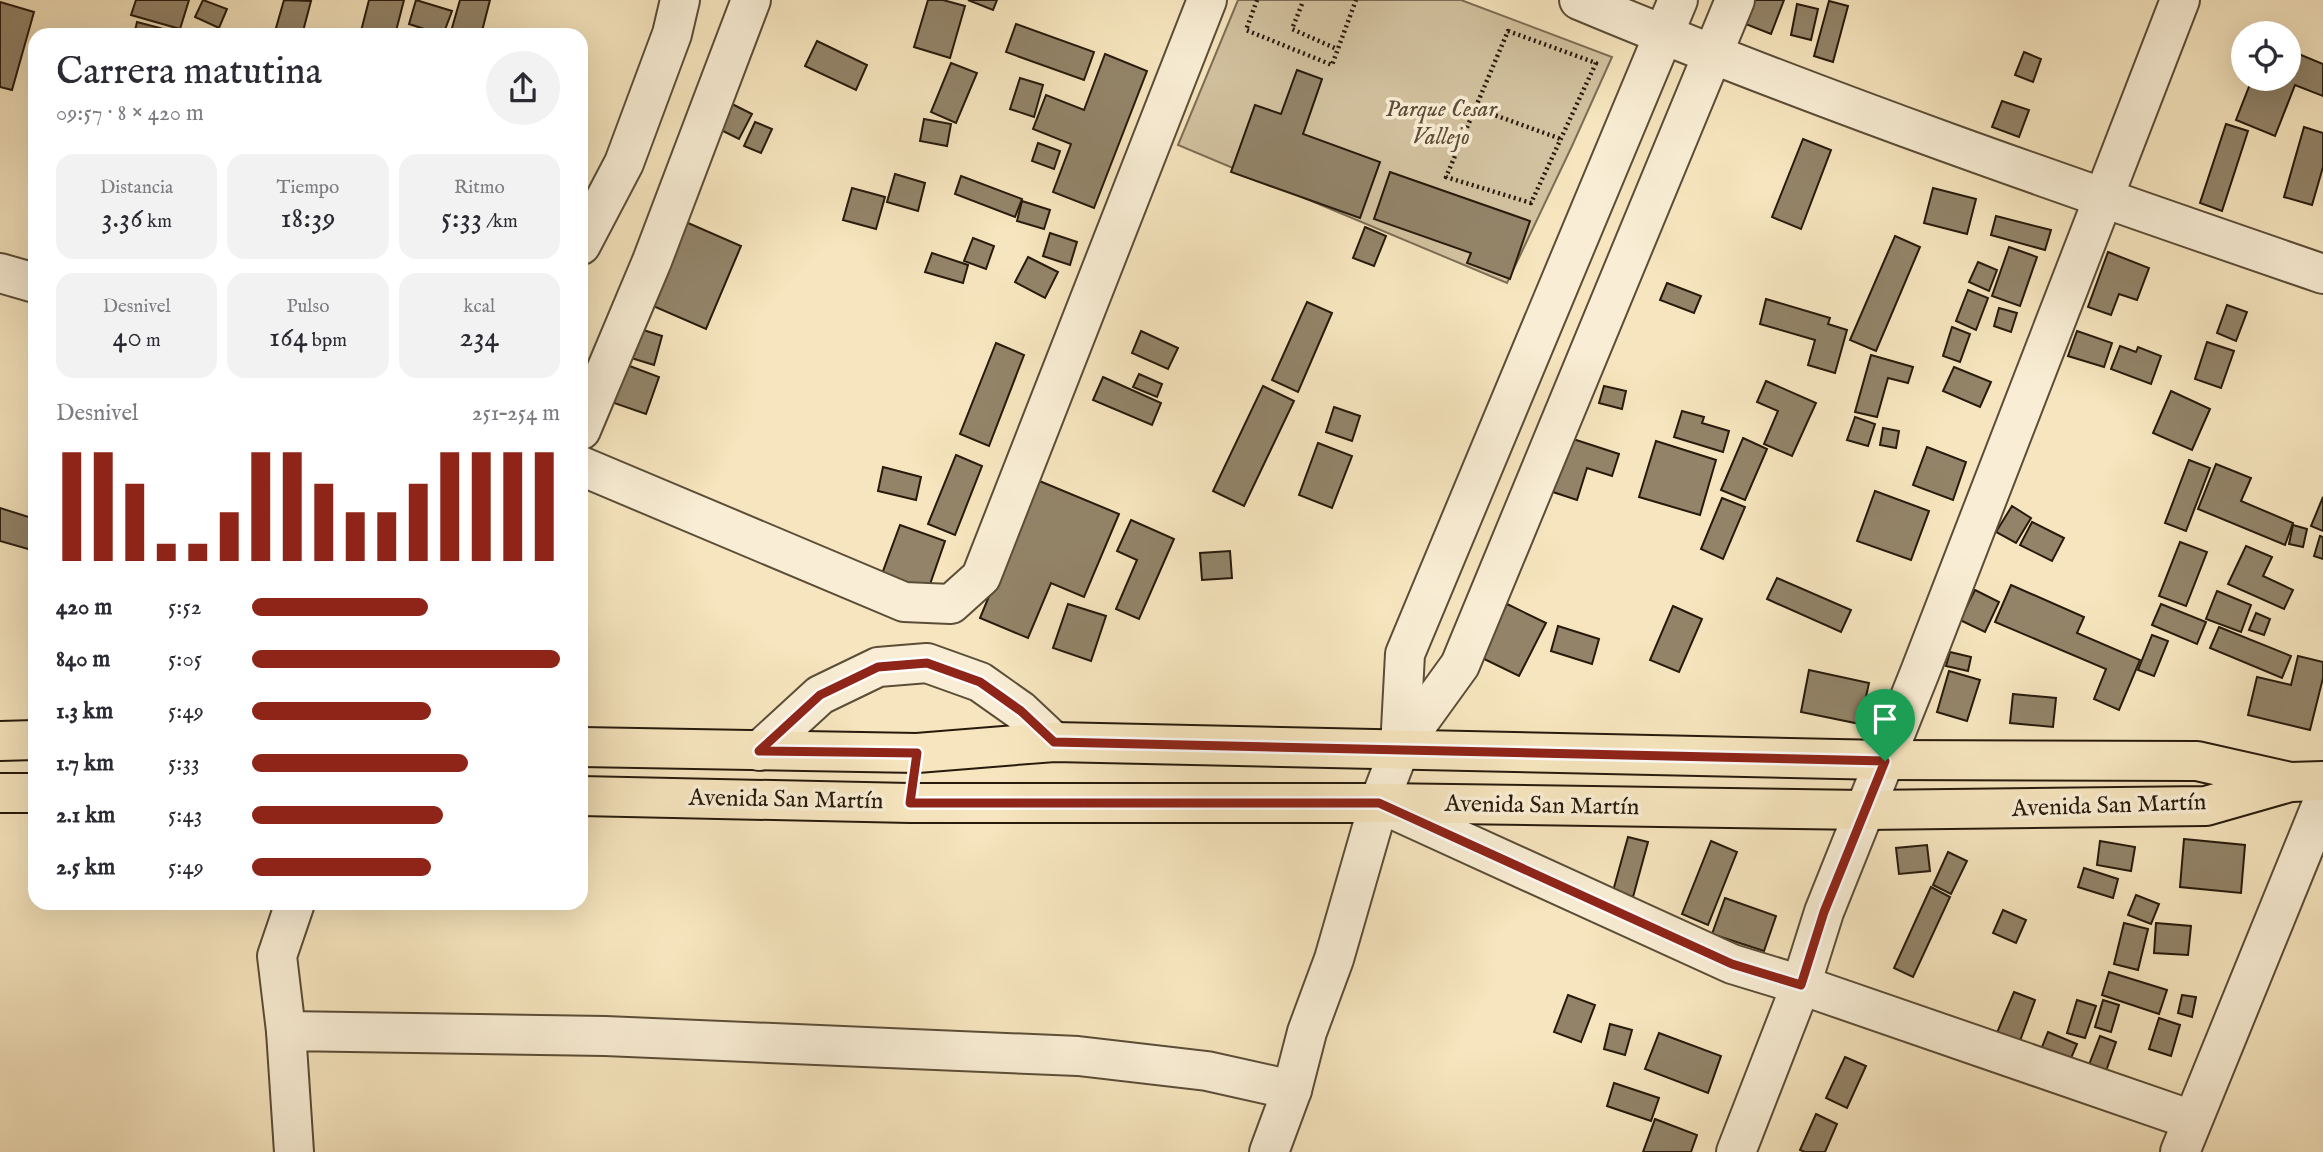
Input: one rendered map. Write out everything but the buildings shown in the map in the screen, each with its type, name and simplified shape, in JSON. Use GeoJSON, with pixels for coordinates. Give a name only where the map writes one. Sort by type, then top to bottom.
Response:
{"type":"FeatureCollection","features":[{"type":"Feature","properties":{"kind":"main road"},"geometry":{"type":"LineString","coordinates":[[0,741],[28,740]]}},
{"type":"Feature","properties":{"kind":"main road","name":"Avenida San Martín"},"geometry":{"type":"LineString","coordinates":[[588,747],[917,753],[1054,742],[1885,761],[2197,761],[2306,781]]}},
{"type":"Feature","properties":{"kind":"main road"},"geometry":{"type":"LineString","coordinates":[[910,803],[917,753]]}},
{"type":"Feature","properties":{"kind":"main road","name":"Avenida San Martín"},"geometry":{"type":"LineString","coordinates":[[588,796],[910,803],[1379,803],[1865,810],[2206,806],[2306,781]]}},
{"type":"Feature","properties":{"kind":"main road"},"geometry":{"type":"LineString","coordinates":[[0,793],[28,793]]}},
{"type":"Feature","properties":{"kind":"street"},"geometry":{"type":"LineString","coordinates":[[588,232],[624,163],[672,34],[680,0]]}},
{"type":"Feature","properties":{"kind":"street"},"geometry":{"type":"LineString","coordinates":[[588,412],[652,261],[751,0]]}},
{"type":"Feature","properties":{"kind":"street"},"geometry":{"type":"LineString","coordinates":[[588,469],[904,602],[951,604],[981,577],[1207,0]]}},
{"type":"Feature","properties":{"kind":"street"},"geometry":{"type":"LineString","coordinates":[[1579,0],[1713,55],[2102,198],[2323,274]]}},
{"type":"Feature","properties":{"kind":"street"},"geometry":{"type":"LineString","coordinates":[[1400,748],[1405,654],[1678,0]]}},
{"type":"Feature","properties":{"kind":"street"},"geometry":{"type":"LineString","coordinates":[[1269,1152],[1292,1090],[1307,1032],[1334,959],[1379,803],[1400,748],[1460,664],[1735,0]]}},
{"type":"Feature","properties":{"kind":"street"},"geometry":{"type":"LineString","coordinates":[[1736,1152],[1801,985],[1824,912],[2180,0]]}},
{"type":"Feature","properties":{"kind":"street"},"geometry":{"type":"LineString","coordinates":[[0,273],[28,281]]}},
{"type":"Feature","properties":{"kind":"street"},"geometry":{"type":"LineString","coordinates":[[759,751],[820,695],[878,667],[927,663],[980,682],[1021,711],[1054,742]]}},
{"type":"Feature","properties":{"kind":"street"},"geometry":{"type":"LineString","coordinates":[[1379,803],[1732,964],[1801,985],[2186,1136],[2323,801]]}},
{"type":"Feature","properties":{"kind":"street"},"geometry":{"type":"LineString","coordinates":[[293,910],[277,956],[286,1031],[294,1152]]}},
{"type":"Feature","properties":{"kind":"street"},"geometry":{"type":"LineString","coordinates":[[286,1031],[605,1036],[1078,1056],[1207,1071],[1292,1090]]}},
{"type":"Feature","properties":{"kind":"path"},"geometry":{"type":"LineString","coordinates":[[1257,0],[1245,30],[1332,65],[1356,0]]}},
{"type":"Feature","properties":{"kind":"path"},"geometry":{"type":"LineString","coordinates":[[1301,4],[1292,29],[1338,49]]}},
{"type":"Feature","properties":{"kind":"path"},"geometry":{"type":"LineString","coordinates":[[1508,31],[1596,63],[1561,139],[1531,204],[1446,177],[1508,31]]}},
{"type":"Feature","properties":{"kind":"path"},"geometry":{"type":"LineString","coordinates":[[1475,108],[1561,139]]}},
{"type":"Feature","properties":{"kind":"green space","name":"Parque Cesar Vallejo"},"geometry":{"type":"Polygon","coordinates":[[[1238,0],[1461,0],[1612,57],[1507,283],[1178,145],[1238,0]]]}},
{"type":"Feature","properties":{"kind":"route"},"geometry":{"type":"LineString","coordinates":[[927,663],[980,682],[1021,711],[1054,742],[1885,761],[1824,912],[1801,985],[1732,964],[1379,803],[910,803],[917,753],[759,751],[820,695],[878,667],[927,663]]}}]}
